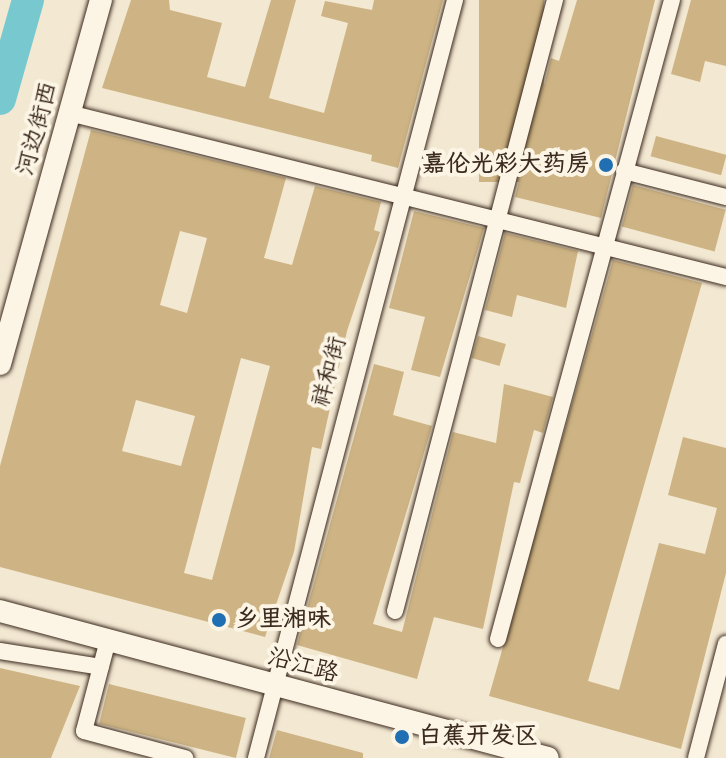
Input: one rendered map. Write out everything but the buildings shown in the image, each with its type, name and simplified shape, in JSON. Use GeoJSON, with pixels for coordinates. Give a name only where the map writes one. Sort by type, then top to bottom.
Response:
{"type":"FeatureCollection","features":[{"type":"Feature","properties":{"kind":"street","name":"河边街西"},"geometry":{"type":"LineString","coordinates":[[0,364],[101,0]]}},
{"type":"Feature","properties":{"kind":"street","name":"祥和街"},"geometry":{"type":"LineString","coordinates":[[256,758],[455,0]]}},
{"type":"Feature","properties":{"kind":"street"},"geometry":{"type":"LineString","coordinates":[[395,611],[494,218],[555,0]]}},
{"type":"Feature","properties":{"kind":"street"},"geometry":{"type":"LineString","coordinates":[[498,639],[672,0]]}},
{"type":"Feature","properties":{"kind":"street"},"geometry":{"type":"LineString","coordinates":[[69,113],[726,277]]}},
{"type":"Feature","properties":{"kind":"street"},"geometry":{"type":"LineString","coordinates":[[624,171],[726,197]]}},
{"type":"Feature","properties":{"kind":"street","name":"沿江路"},"geometry":{"type":"LineString","coordinates":[[0,611],[548,758]]}},
{"type":"Feature","properties":{"kind":"street"},"geometry":{"type":"LineString","coordinates":[[108,640],[84,731],[185,758]]}},
{"type":"Feature","properties":{"kind":"street"},"geometry":{"type":"LineString","coordinates":[[696,758],[726,644]]}},
{"type":"Feature","properties":{"kind":"street"},"geometry":{"type":"LineString","coordinates":[[0,651],[101,667]]}},
{"type":"Feature","properties":{"kind":"waterway"},"geometry":{"type":"LineString","coordinates":[[0,99],[28,0]]}},
{"type":"Feature","properties":{"kind":"place","name":"嘉伦光彩大药房"},"geometry":{"type":"Point","coordinates":[606,165]}},
{"type":"Feature","properties":{"kind":"place","name":"乡里湘味"},"geometry":{"type":"Point","coordinates":[219,620]}},
{"type":"Feature","properties":{"kind":"place","name":"白蕉开发区"},"geometry":{"type":"Point","coordinates":[402,737]}}]}
